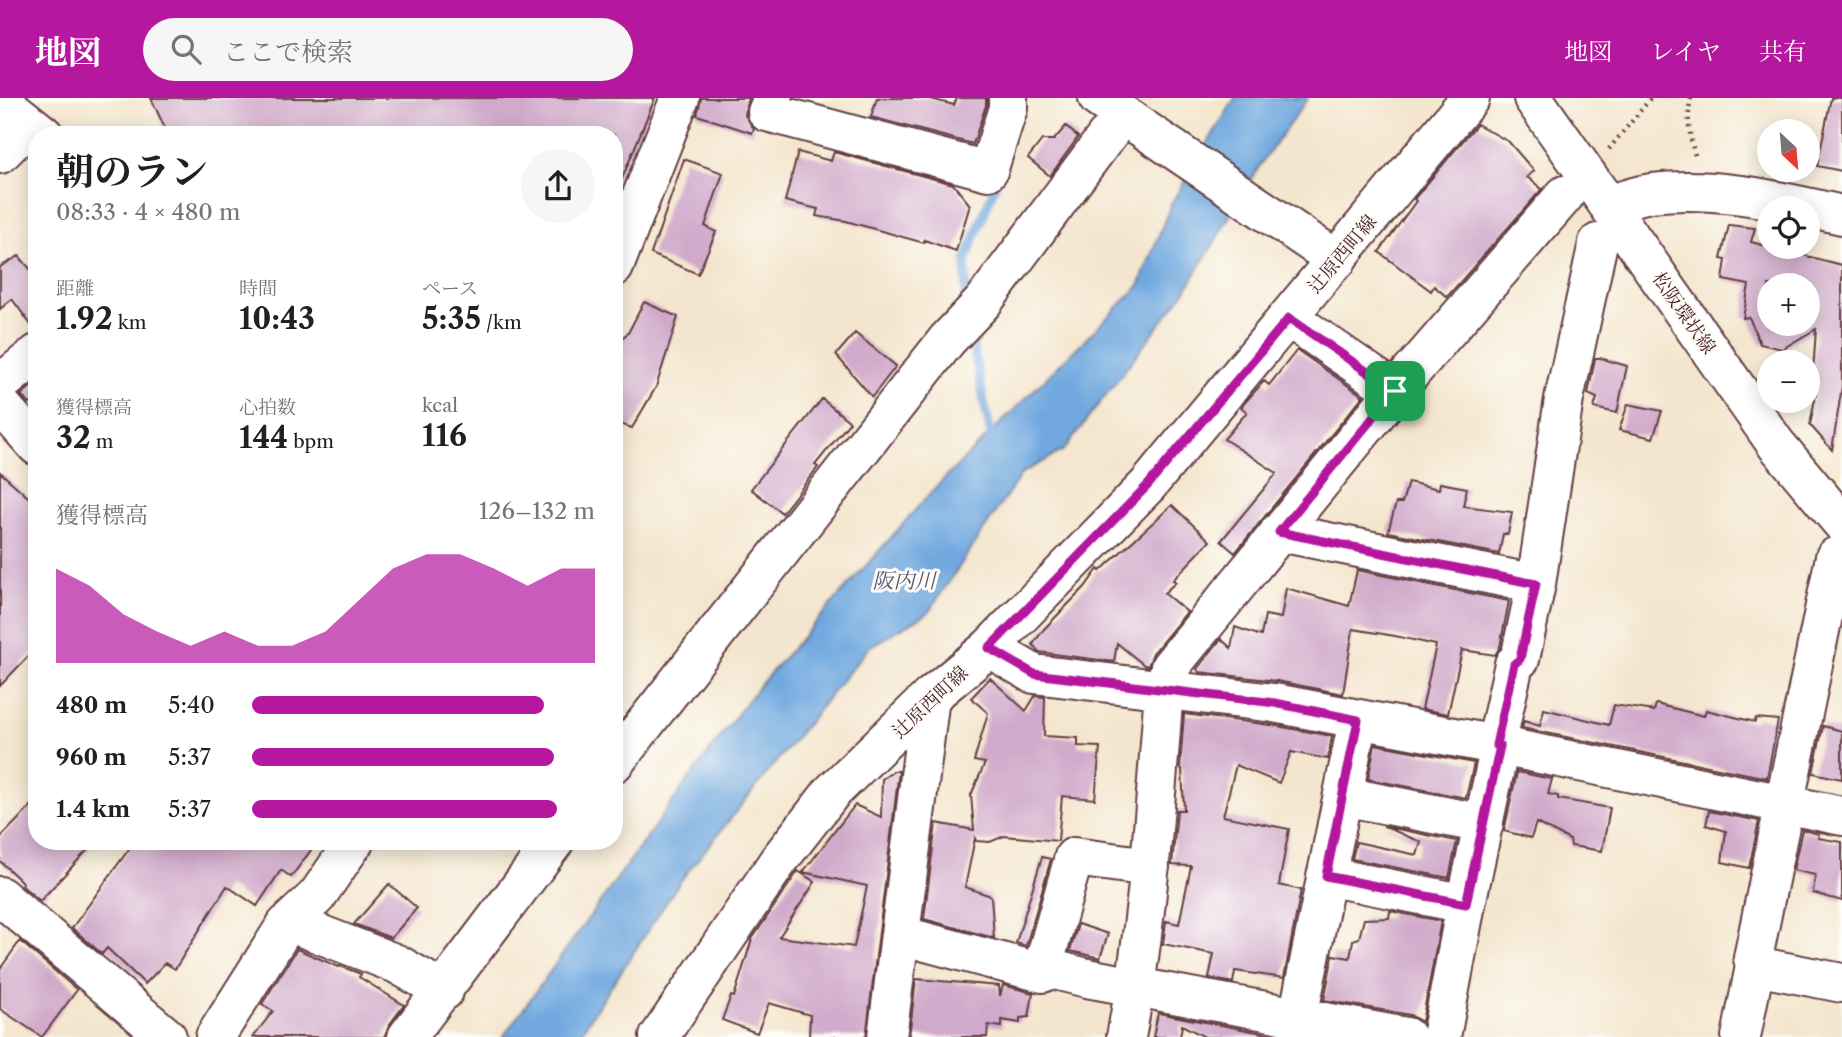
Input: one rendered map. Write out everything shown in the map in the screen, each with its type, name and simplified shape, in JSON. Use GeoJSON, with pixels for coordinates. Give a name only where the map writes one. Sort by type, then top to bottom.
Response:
{"type":"FeatureCollection","features":[{"type":"Feature","properties":{"kind":"street"},"geometry":{"type":"LineString","coordinates":[[623,244],[680,98]]}},
{"type":"Feature","properties":{"kind":"street"},"geometry":{"type":"LineString","coordinates":[[773,98],[767,112],[988,171],[1009,98]]}},
{"type":"Feature","properties":{"kind":"street","name":"辻原西町線"},"geometry":{"type":"LineString","coordinates":[[659,1037],[779,860],[832,792],[930,697],[989,648],[1148,485],[1289,318],[1328,254],[1470,98]]}},
{"type":"Feature","properties":{"kind":"street","name":"松阪環状線"},"geometry":{"type":"LineString","coordinates":[[1533,98],[1776,444],[1840,527]]}},
{"type":"Feature","properties":{"kind":"street"},"geometry":{"type":"LineString","coordinates":[[0,100],[33,126]]}},
{"type":"Feature","properties":{"kind":"street"},"geometry":{"type":"LineString","coordinates":[[623,752],[953,334],[983,302],[1116,110],[1328,254]]}},
{"type":"Feature","properties":{"kind":"street"},"geometry":{"type":"LineString","coordinates":[[0,154],[28,135]]}},
{"type":"Feature","properties":{"kind":"street"},"geometry":{"type":"LineString","coordinates":[[1609,204],[1649,194],[1685,192],[1759,197],[1842,215]]}},
{"type":"Feature","properties":{"kind":"street"},"geometry":{"type":"LineString","coordinates":[[1126,1037],[1136,986],[1150,867],[1164,690],[1170,667],[1395,391],[1565,195]]}},
{"type":"Feature","properties":{"kind":"street"},"geometry":{"type":"LineString","coordinates":[[1441,1037],[1514,664],[1520,659],[1536,584],[1564,400],[1598,243]]}},
{"type":"Feature","properties":{"kind":"street"},"geometry":{"type":"LineString","coordinates":[[1289,318],[1395,391]]}},
{"type":"Feature","properties":{"kind":"street"},"geometry":{"type":"LineString","coordinates":[[0,384],[28,361]]}},
{"type":"Feature","properties":{"kind":"street"},"geometry":{"type":"LineString","coordinates":[[0,404],[28,436]]}},
{"type":"Feature","properties":{"kind":"street"},"geometry":{"type":"LineString","coordinates":[[1741,1037],[1755,966],[1753,958],[1783,803],[1840,527]]}},
{"type":"Feature","properties":{"kind":"street"},"geometry":{"type":"LineString","coordinates":[[1279,532],[1536,584]]}},
{"type":"Feature","properties":{"kind":"street"},"geometry":{"type":"LineString","coordinates":[[989,648],[1034,674],[1275,703],[1842,816]]}},
{"type":"Feature","properties":{"kind":"street"},"geometry":{"type":"LineString","coordinates":[[887,1037],[930,697]]}},
{"type":"Feature","properties":{"kind":"street"},"geometry":{"type":"LineString","coordinates":[[1296,1027],[1358,720]]}},
{"type":"Feature","properties":{"kind":"street"},"geometry":{"type":"LineString","coordinates":[[1343,796],[1483,824]]}},
{"type":"Feature","properties":{"kind":"street"},"geometry":{"type":"LineString","coordinates":[[215,1037],[286,925],[317,896],[349,850]]}},
{"type":"Feature","properties":{"kind":"street"},"geometry":{"type":"LineString","coordinates":[[407,1037],[548,850]]}},
{"type":"Feature","properties":{"kind":"street"},"geometry":{"type":"LineString","coordinates":[[900,935],[1042,973],[1074,857],[1150,867]]}},
{"type":"Feature","properties":{"kind":"street"},"geometry":{"type":"LineString","coordinates":[[1326,876],[1466,904]]}},
{"type":"Feature","properties":{"kind":"street"},"geometry":{"type":"LineString","coordinates":[[0,896],[167,1037]]}},
{"type":"Feature","properties":{"kind":"street"},"geometry":{"type":"LineString","coordinates":[[295,918],[304,928],[397,964],[444,990]]}},
{"type":"Feature","properties":{"kind":"street"},"geometry":{"type":"LineString","coordinates":[[1755,966],[1842,983]]}},
{"type":"Feature","properties":{"kind":"street"},"geometry":{"type":"LineString","coordinates":[[1043,967],[1136,986],[1296,1027],[1406,1037]]}},
{"type":"Feature","properties":{"kind":"path"},"geometry":{"type":"LineString","coordinates":[[1605,153],[1651,98]]}},
{"type":"Feature","properties":{"kind":"path"},"geometry":{"type":"LineString","coordinates":[[1691,98],[1688,110],[1689,134],[1697,167]]}},
{"type":"Feature","properties":{"kind":"water","name":"阪内川"},"geometry":{"type":"Polygon","coordinates":[[[1235,98],[1308,98],[1260,165],[1186,290],[1064,450],[1022,473],[928,613],[869,647],[681,880],[578,1037],[503,1037],[758,687],[934,489],[1139,286],[1171,204],[1235,98]]]}},
{"type":"Feature","properties":{"kind":"building"},"geometry":{"type":"Polygon","coordinates":[[[151,98],[655,98],[623,176],[623,126],[164,126],[151,98]]]}},
{"type":"Feature","properties":{"kind":"building"},"geometry":{"type":"Polygon","coordinates":[[[701,98],[749,98],[745,115],[754,129],[752,133],[697,115],[701,98]]]}},
{"type":"Feature","properties":{"kind":"building"},"geometry":{"type":"Polygon","coordinates":[[[877,98],[927,98],[954,105],[957,98],[986,98],[986,105],[973,144],[871,117],[877,98]]]}},
{"type":"Feature","properties":{"kind":"building"},"geometry":{"type":"Polygon","coordinates":[[[1831,98],[1842,98],[1842,171],[1820,167],[1820,151],[1831,98]]]}},
{"type":"Feature","properties":{"kind":"building"},"geometry":{"type":"Polygon","coordinates":[[[1477,124],[1509,142],[1534,171],[1527,177],[1542,189],[1447,297],[1434,286],[1431,291],[1379,252],[1416,201],[1414,199],[1477,124]]]}},
{"type":"Feature","properties":{"kind":"building"},"geometry":{"type":"Polygon","coordinates":[[[1066,126],[1078,137],[1050,176],[1028,158],[1042,140],[1054,140],[1066,126]]]}},
{"type":"Feature","properties":{"kind":"building"},"geometry":{"type":"Polygon","coordinates":[[[798,152],[831,161],[834,152],[953,184],[970,205],[956,251],[924,240],[924,243],[846,221],[816,216],[818,209],[785,201],[798,152]]]}},
{"type":"Feature","properties":{"kind":"building"},"geometry":{"type":"Polygon","coordinates":[[[684,159],[723,173],[705,226],[716,232],[698,274],[651,254],[684,159]]]}},
{"type":"Feature","properties":{"kind":"building"},"geometry":{"type":"Polygon","coordinates":[[[1729,225],[1755,228],[1751,242],[1757,244],[1757,259],[1818,259],[1842,265],[1842,386],[1832,450],[1810,425],[1812,413],[1820,413],[1820,350],[1815,350],[1816,336],[1820,336],[1820,273],[1757,273],[1757,336],[1804,336],[1782,349],[1760,344],[1749,317],[1743,318],[1749,285],[1723,280],[1726,260],[1721,259],[1729,225]]]}},
{"type":"Feature","properties":{"kind":"building"},"geometry":{"type":"Polygon","coordinates":[[[19,256],[28,266],[28,321],[12,299],[0,309],[0,267],[19,256]]]}},
{"type":"Feature","properties":{"kind":"building"},"geometry":{"type":"Polygon","coordinates":[[[644,302],[678,317],[656,387],[632,428],[623,425],[623,337],[628,333],[644,302]]]}},
{"type":"Feature","properties":{"kind":"building"},"geometry":{"type":"Polygon","coordinates":[[[855,333],[896,366],[872,397],[836,355],[855,333]]]}},
{"type":"Feature","properties":{"kind":"building"},"geometry":{"type":"Polygon","coordinates":[[[1297,350],[1363,396],[1235,553],[1221,541],[1277,473],[1224,439],[1247,412],[1241,407],[1264,381],[1269,385],[1297,350]]]}},
{"type":"Feature","properties":{"kind":"building"},"geometry":{"type":"Polygon","coordinates":[[[1595,358],[1627,366],[1617,413],[1594,408],[1597,398],[1588,394],[1595,358]]]}},
{"type":"Feature","properties":{"kind":"building"},"geometry":{"type":"Polygon","coordinates":[[[28,389],[28,402],[21,395],[28,389]]]}},
{"type":"Feature","properties":{"kind":"building"},"geometry":{"type":"Polygon","coordinates":[[[822,399],[850,422],[815,465],[818,467],[782,513],[751,489],[822,399]]]}},
{"type":"Feature","properties":{"kind":"building"},"geometry":{"type":"Polygon","coordinates":[[[1628,404],[1662,411],[1653,438],[1619,430],[1628,404]]]}},
{"type":"Feature","properties":{"kind":"building"},"geometry":{"type":"Polygon","coordinates":[[[0,472],[28,497],[28,656],[0,686],[0,472]]]}},
{"type":"Feature","properties":{"kind":"building"},"geometry":{"type":"Polygon","coordinates":[[[1408,482],[1439,489],[1440,483],[1467,488],[1463,506],[1512,512],[1508,534],[1503,534],[1499,554],[1388,532],[1396,503],[1402,503],[1408,482]]]}},
{"type":"Feature","properties":{"kind":"building"},"geometry":{"type":"Polygon","coordinates":[[[1172,505],[1210,541],[1164,593],[1187,612],[1153,653],[1148,666],[1117,643],[1114,662],[1039,652],[1033,644],[1098,569],[1100,571],[1172,505]]]}},
{"type":"Feature","properties":{"kind":"building"},"geometry":{"type":"Polygon","coordinates":[[[1357,570],[1509,601],[1500,647],[1495,655],[1462,650],[1448,714],[1422,709],[1436,645],[1395,636],[1353,629],[1343,694],[1277,681],[1199,672],[1197,669],[1221,639],[1231,648],[1235,627],[1261,636],[1265,615],[1281,618],[1286,588],[1349,606],[1357,570]]]}},
{"type":"Feature","properties":{"kind":"building"},"geometry":{"type":"Polygon","coordinates":[[[990,678],[1026,711],[1035,696],[1045,697],[1044,736],[1078,738],[1078,746],[1100,747],[1095,799],[1062,796],[1058,841],[1004,836],[990,842],[976,841],[975,838],[965,887],[991,896],[994,938],[924,919],[936,823],[974,830],[971,795],[985,763],[974,761],[988,713],[971,698],[990,678]]]}},
{"type":"Feature","properties":{"kind":"building"},"geometry":{"type":"Polygon","coordinates":[[[1656,704],[1704,716],[1706,710],[1755,722],[1756,718],[1778,720],[1767,778],[1522,728],[1524,721],[1540,726],[1544,709],[1609,725],[1614,705],[1654,711],[1656,704]]]}},
{"type":"Feature","properties":{"kind":"building"},"geometry":{"type":"Polygon","coordinates":[[[1184,714],[1332,736],[1328,759],[1291,752],[1279,783],[1236,765],[1223,816],[1289,829],[1279,885],[1301,890],[1284,978],[1235,971],[1233,983],[1209,978],[1214,954],[1163,944],[1166,921],[1179,924],[1191,866],[1172,865],[1177,810],[1184,810],[1180,768],[1184,714]]]}},
{"type":"Feature","properties":{"kind":"building"},"geometry":{"type":"Polygon","coordinates":[[[1823,726],[1842,731],[1842,779],[1813,773],[1823,726]]]}},
{"type":"Feature","properties":{"kind":"building"},"geometry":{"type":"Polygon","coordinates":[[[1375,744],[1474,763],[1466,798],[1368,779],[1375,744]]]}},
{"type":"Feature","properties":{"kind":"building"},"geometry":{"type":"Polygon","coordinates":[[[894,771],[899,771],[866,1037],[809,1037],[810,1015],[769,1003],[757,1033],[722,1020],[731,996],[734,997],[752,939],[798,871],[815,882],[779,937],[854,947],[867,886],[803,872],[855,805],[881,817],[882,779],[894,771]]]}},
{"type":"Feature","properties":{"kind":"building"},"geometry":{"type":"Polygon","coordinates":[[[1517,772],[1552,779],[1548,794],[1558,796],[1558,799],[1610,808],[1602,851],[1571,846],[1570,840],[1536,823],[1531,838],[1504,831],[1517,772]]]}},
{"type":"Feature","properties":{"kind":"building"},"geometry":{"type":"Polygon","coordinates":[[[28,809],[28,850],[88,850],[40,901],[21,885],[23,883],[0,861],[0,838],[28,809]]]}},
{"type":"Feature","properties":{"kind":"building"},"geometry":{"type":"Polygon","coordinates":[[[1709,811],[1759,821],[1749,868],[1722,862],[1726,831],[1706,825],[1709,811]]]}},
{"type":"Feature","properties":{"kind":"building"},"geometry":{"type":"Polygon","coordinates":[[[1383,826],[1457,841],[1449,878],[1352,859],[1356,842],[1417,855],[1421,842],[1383,826]]]}},
{"type":"Feature","properties":{"kind":"building"},"geometry":{"type":"Polygon","coordinates":[[[1802,830],[1819,834],[1818,838],[1842,842],[1842,901],[1813,893],[1815,875],[1793,870],[1802,830]]]}},
{"type":"Feature","properties":{"kind":"building"},"geometry":{"type":"Polygon","coordinates":[[[128,850],[311,850],[291,877],[281,870],[257,906],[227,886],[175,969],[165,963],[145,984],[107,948],[102,954],[72,928],[128,850]]]}},
{"type":"Feature","properties":{"kind":"building"},"geometry":{"type":"Polygon","coordinates":[[[1042,857],[1051,859],[1026,946],[1016,943],[1042,857]]]}},
{"type":"Feature","properties":{"kind":"building"},"geometry":{"type":"Polygon","coordinates":[[[389,884],[417,908],[391,938],[354,924],[389,884]]]}},
{"type":"Feature","properties":{"kind":"building"},"geometry":{"type":"Polygon","coordinates":[[[1390,911],[1441,921],[1422,1022],[1410,1015],[1324,1000],[1333,955],[1350,958],[1353,940],[1359,938],[1364,919],[1389,918],[1390,911]]]}},
{"type":"Feature","properties":{"kind":"building"},"geometry":{"type":"Polygon","coordinates":[[[1078,924],[1108,934],[1100,958],[1070,951],[1078,924]]]}},
{"type":"Feature","properties":{"kind":"building"},"geometry":{"type":"Polygon","coordinates":[[[20,941],[77,990],[42,1037],[0,1009],[0,969],[20,941]]]}},
{"type":"Feature","properties":{"kind":"building"},"geometry":{"type":"Polygon","coordinates":[[[297,949],[361,974],[359,977],[404,1005],[384,1037],[253,1037],[273,1011],[262,1004],[297,949]]]}},
{"type":"Feature","properties":{"kind":"building"},"geometry":{"type":"Polygon","coordinates":[[[916,979],[999,986],[1000,996],[1003,985],[1033,993],[1029,1017],[1020,1018],[1020,1023],[1002,1020],[1002,1027],[988,1025],[987,1037],[909,1037],[916,979]]]}},
{"type":"Feature","properties":{"kind":"building"},"geometry":{"type":"Polygon","coordinates":[[[1158,1013],[1273,1037],[1205,1037],[1182,1025],[1180,1037],[1153,1037],[1158,1013]]]}},
{"type":"Feature","properties":{"kind":"waterway"},"geometry":{"type":"LineString","coordinates":[[966,304],[966,260],[997,180]]}},
{"type":"Feature","properties":{"kind":"waterway"},"geometry":{"type":"LineString","coordinates":[[970,331],[992,441]]}},
{"type":"Feature","properties":{"kind":"route"},"geometry":{"type":"LineString","coordinates":[[1289,318],[1395,391],[1279,532],[1536,584],[1520,659],[1514,664],[1496,745],[1500,746],[1466,904],[1326,876],[1358,720],[1275,703],[1034,674],[989,648],[1148,485],[1289,318]]}}]}
